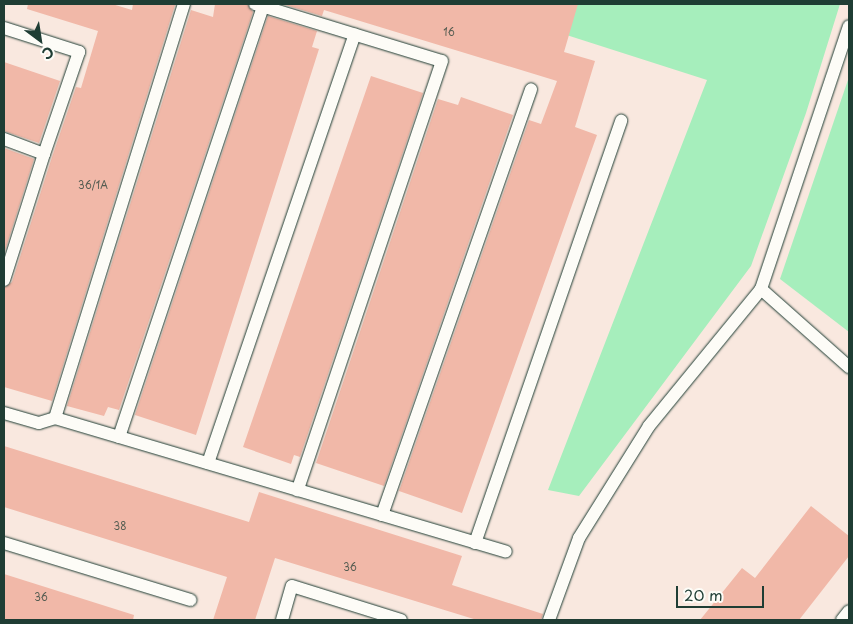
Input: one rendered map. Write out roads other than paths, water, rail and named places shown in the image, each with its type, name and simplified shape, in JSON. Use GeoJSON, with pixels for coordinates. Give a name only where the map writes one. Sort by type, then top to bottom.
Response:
{"type":"FeatureCollection","features":[{"type":"Feature","properties":{"kind":"lane"},"geometry":{"type":"LineString","coordinates":[[55,418],[184,4]]}},
{"type":"Feature","properties":{"kind":"lane"},"geometry":{"type":"LineString","coordinates":[[119,437],[259,5],[442,62],[298,490]]}},
{"type":"Feature","properties":{"kind":"lane"},"geometry":{"type":"LineString","coordinates":[[548,620],[579,538],[649,426],[762,289],[849,26]]}},
{"type":"Feature","properties":{"kind":"lane"},"geometry":{"type":"LineString","coordinates":[[4,28],[79,52],[4,280]]}},
{"type":"Feature","properties":{"kind":"lane"},"geometry":{"type":"LineString","coordinates":[[208,464],[355,34]]}},
{"type":"Feature","properties":{"kind":"lane"},"geometry":{"type":"LineString","coordinates":[[382,515],[531,90]]}},
{"type":"Feature","properties":{"kind":"lane"},"geometry":{"type":"LineString","coordinates":[[475,543],[621,121]]}},
{"type":"Feature","properties":{"kind":"lane"},"geometry":{"type":"LineString","coordinates":[[4,139],[44,154]]}},
{"type":"Feature","properties":{"kind":"lane"},"geometry":{"type":"LineString","coordinates":[[762,289],[849,367]]}},
{"type":"Feature","properties":{"kind":"lane"},"geometry":{"type":"LineString","coordinates":[[4,413],[39,423],[55,418],[506,552]]}},
{"type":"Feature","properties":{"kind":"lane"},"geometry":{"type":"LineString","coordinates":[[4,543],[190,600]]}},
{"type":"Feature","properties":{"kind":"lane"},"geometry":{"type":"LineString","coordinates":[[282,620],[292,586],[401,620]]}},
{"type":"Feature","properties":{"kind":"lane"},"geometry":{"type":"LineString","coordinates":[[842,620],[849,611]]}}]}
